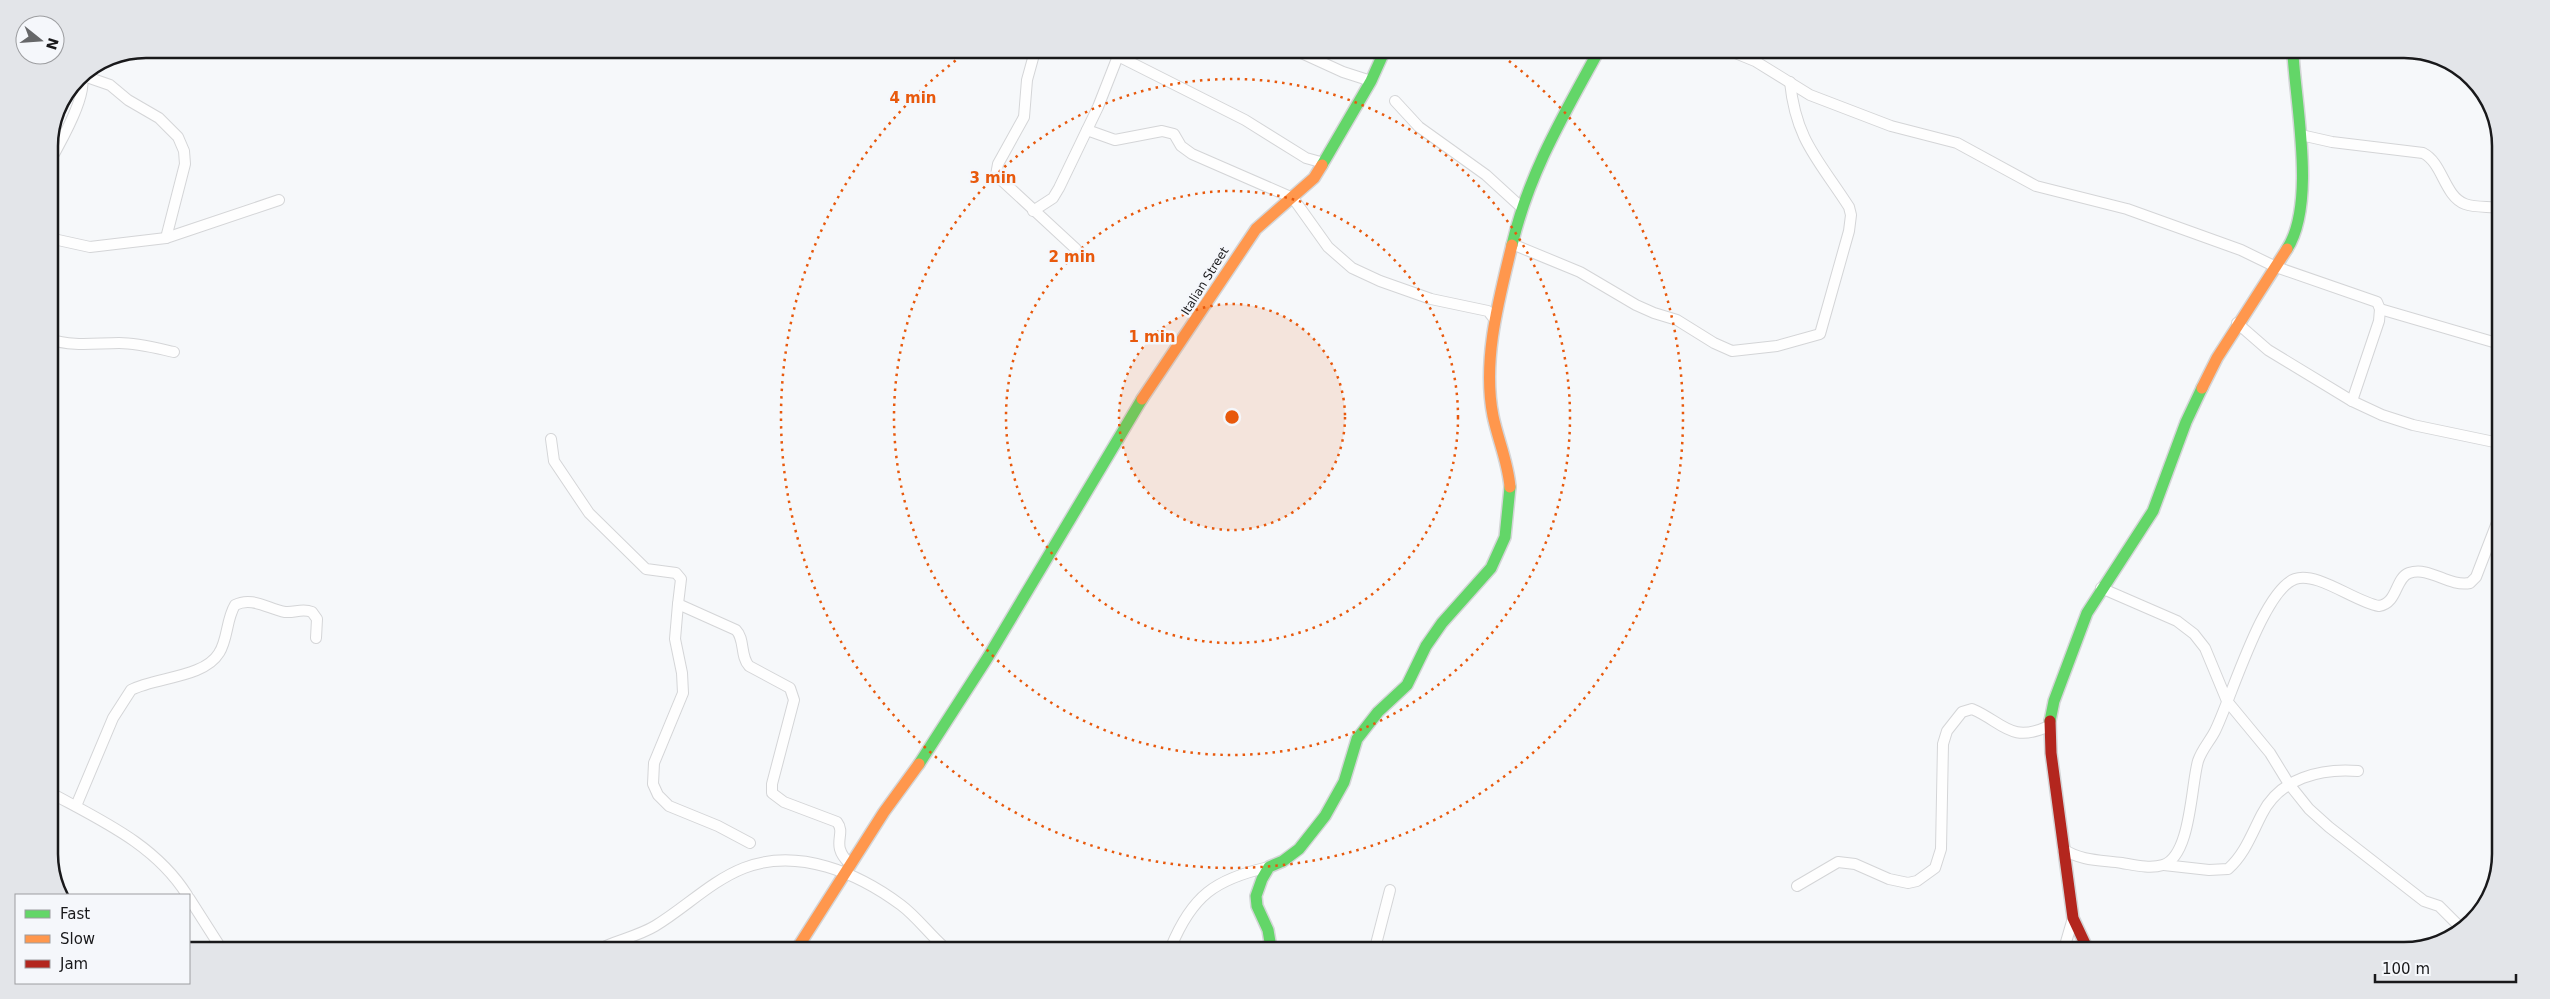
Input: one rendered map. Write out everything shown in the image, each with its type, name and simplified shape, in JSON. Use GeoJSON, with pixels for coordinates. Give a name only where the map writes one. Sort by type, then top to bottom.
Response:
{"type":"FeatureCollection","features":[{"type":"Feature","properties":{"kind":"street"},"geometry":{"type":"LineString","coordinates":[[1033,58],[1027,80],[1024,117],[998,164],[996,172],[1000,180],[1076,249]]}},
{"type":"Feature","properties":{"kind":"street"},"geometry":{"type":"LineString","coordinates":[[1033,211],[1053,198],[1066,176],[1117,58]]}},
{"type":"Feature","properties":{"kind":"street"},"geometry":{"type":"LineString","coordinates":[[1127,58],[1245,120],[1306,158],[1324,163]]}},
{"type":"Feature","properties":{"kind":"street"},"geometry":{"type":"LineString","coordinates":[[1312,58],[1343,72],[1371,81]]}},
{"type":"Feature","properties":{"kind":"street","name":"Italian Street"},"geometry":{"type":"LineString","coordinates":[[801,942],[848,868],[924,758],[988,657],[1131,414],[1180,345],[1256,229],[1314,178],[1371,81],[1381,58]]}},
{"type":"Feature","properties":{"kind":"street"},"geometry":{"type":"LineString","coordinates":[[1173,942],[1181,924],[1204,894],[1224,880],[1269,867],[1283,861],[1299,849],[1325,816],[1344,782],[1357,739],[1378,712],[1407,685],[1426,646],[1442,623],[1491,568],[1505,537],[1511,495],[1504,449],[1493,416],[1489,380],[1495,320],[1521,207],[1544,151],[1595,58]]}},
{"type":"Feature","properties":{"kind":"street"},"geometry":{"type":"LineString","coordinates":[[1748,58],[1810,95],[1865,117],[1957,143],[2036,186],[2127,209],[2241,250],[2276,267],[2377,302],[2380,309],[2379,321],[2352,401]]}},
{"type":"Feature","properties":{"kind":"street"},"geometry":{"type":"LineString","coordinates":[[2084,942],[2073,918],[2063,849],[2049,726],[2054,701],[2077,633],[2101,588],[2142,531],[2153,511],[2190,414],[2217,358],[2237,323],[2295,237],[2301,214],[2304,184],[2293,58]]}},
{"type":"Feature","properties":{"kind":"street"},"geometry":{"type":"LineString","coordinates":[[89,78],[110,85],[128,100],[159,118],[178,137],[184,151],[185,164],[166,238]]}},
{"type":"Feature","properties":{"kind":"street"},"geometry":{"type":"LineString","coordinates":[[1512,244],[1580,272],[1654,314],[1677,320],[1714,343],[1732,351],[1777,346],[1820,334],[1850,231],[1852,215],[1846,202],[1816,162],[1804,138],[1792,103],[1790,82]]}},
{"type":"Feature","properties":{"kind":"street"},"geometry":{"type":"LineString","coordinates":[[58,144],[75,109],[84,83]]}},
{"type":"Feature","properties":{"kind":"street"},"geometry":{"type":"LineString","coordinates":[[1395,101],[1419,127],[1486,175],[1521,207]]}},
{"type":"Feature","properties":{"kind":"street"},"geometry":{"type":"LineString","coordinates":[[1086,130],[1115,140],[1168,131],[1174,134],[1181,146],[1192,154],[1293,198],[1328,247],[1352,268],[1380,281],[1431,299],[1488,311],[1495,320]]}},
{"type":"Feature","properties":{"kind":"street"},"geometry":{"type":"LineString","coordinates":[[2301,135],[2332,142],[2424,153],[2432,160],[2460,202],[2471,206],[2492,207]]}},
{"type":"Feature","properties":{"kind":"street"},"geometry":{"type":"LineString","coordinates":[[58,240],[90,247],[166,238],[279,200]]}},
{"type":"Feature","properties":{"kind":"street"},"geometry":{"type":"LineString","coordinates":[[2380,309],[2492,342]]}},
{"type":"Feature","properties":{"kind":"street"},"geometry":{"type":"LineString","coordinates":[[2237,323],[2268,350],[2352,401],[2382,415],[2413,425],[2492,442]]}},
{"type":"Feature","properties":{"kind":"street"},"geometry":{"type":"LineString","coordinates":[[58,342],[87,345],[126,343],[174,352]]}},
{"type":"Feature","properties":{"kind":"street"},"geometry":{"type":"LineString","coordinates":[[552,439],[554,461],[558,470],[594,519],[646,569],[676,573],[680,576],[681,585],[675,639],[682,672],[683,693],[654,763],[653,784],[658,795],[669,806],[750,843]]}},
{"type":"Feature","properties":{"kind":"street"},"geometry":{"type":"LineString","coordinates":[[2164,865],[2176,852],[2186,832],[2192,783],[2199,758],[2215,732],[2269,605],[2288,582],[2296,578],[2312,578],[2346,594],[2379,606],[2391,600],[2406,574],[2410,572],[2421,571],[2458,583],[2470,583],[2476,577],[2492,536]]}},
{"type":"Feature","properties":{"kind":"street"},"geometry":{"type":"LineString","coordinates":[[2101,588],[2177,621],[2194,634],[2206,648],[2227,701],[2270,753],[2289,784],[2329,827],[2424,900],[2439,906],[2457,924]]}},
{"type":"Feature","properties":{"kind":"street"},"geometry":{"type":"LineString","coordinates":[[76,806],[99,747],[113,718],[131,690],[140,685],[199,669],[212,662],[222,647],[228,621],[235,605],[247,601],[286,612],[302,610],[312,612],[317,619],[316,638]]}},
{"type":"Feature","properties":{"kind":"street"},"geometry":{"type":"LineString","coordinates":[[678,604],[736,630],[741,637],[745,661],[749,666],[790,688],[794,700],[772,784],[772,793],[784,802],[837,822],[840,827],[839,849],[848,868],[902,906],[939,942]]}},
{"type":"Feature","properties":{"kind":"street"},"geometry":{"type":"LineString","coordinates":[[1797,886],[1838,862],[1855,864],[1898,882],[1917,882],[1935,868],[1940,849],[1943,744],[1947,731],[1956,719],[1962,712],[1972,710],[2008,730],[2032,733],[2049,726]]}},
{"type":"Feature","properties":{"kind":"street"},"geometry":{"type":"LineString","coordinates":[[2063,849],[2080,858],[2135,865],[2164,865],[2209,870],[2228,869],[2242,853],[2267,804],[2277,792],[2289,784],[2329,770],[2358,772]]}},
{"type":"Feature","properties":{"kind":"street"},"geometry":{"type":"LineString","coordinates":[[58,797],[144,846],[177,879],[187,894]]}},
{"type":"Feature","properties":{"kind":"street"},"geometry":{"type":"LineString","coordinates":[[616,942],[656,926],[718,883],[745,868],[776,861],[798,861],[848,868]]}},
{"type":"Feature","properties":{"kind":"street"},"geometry":{"type":"LineString","coordinates":[[1269,867],[1256,896],[1257,906],[1268,930],[1270,942]]}},
{"type":"Feature","properties":{"kind":"street"},"geometry":{"type":"LineString","coordinates":[[1377,942],[1390,890]]}},
{"type":"Feature","properties":{"kind":"street"},"geometry":{"type":"LineString","coordinates":[[190,899],[217,942]]}},
{"type":"Feature","properties":{"kind":"street"},"geometry":{"type":"LineString","coordinates":[[2066,942],[2073,918]]}},
{"type":"Feature","properties":{"kind":"traffic: fast"},"geometry":{"type":"LineString","coordinates":[[1322,165],[1371,81],[1381,58]]}},
{"type":"Feature","properties":{"kind":"traffic: fast"},"geometry":{"type":"LineString","coordinates":[[1512,245],[1537,169],[1595,58]]}},
{"type":"Feature","properties":{"kind":"traffic: fast"},"geometry":{"type":"LineString","coordinates":[[2287,249],[2296,230],[2301,207],[2302,182],[2302,154],[2293,58]]}},
{"type":"Feature","properties":{"kind":"traffic: fast"},"geometry":{"type":"LineString","coordinates":[[2050,721],[2054,701],[2087,613],[2153,511],[2186,422],[2202,388]]}},
{"type":"Feature","properties":{"kind":"traffic: fast"},"geometry":{"type":"LineString","coordinates":[[919,764],[988,657],[1142,399]]}},
{"type":"Feature","properties":{"kind":"traffic: fast"},"geometry":{"type":"LineString","coordinates":[[1270,942],[1268,930],[1257,906],[1256,896],[1262,879],[1269,867],[1283,861],[1299,849],[1325,816],[1344,782],[1357,739],[1378,712],[1407,685],[1426,646],[1442,623],[1491,568],[1505,537],[1510,487]]}},
{"type":"Feature","properties":{"kind":"traffic: slow"},"geometry":{"type":"LineString","coordinates":[[1142,399],[1256,229],[1314,178],[1322,165]]}},
{"type":"Feature","properties":{"kind":"traffic: slow"},"geometry":{"type":"LineString","coordinates":[[1510,487],[1493,416],[1490,395],[1490,373],[1497,308],[1512,245]]}},
{"type":"Feature","properties":{"kind":"traffic: slow"},"geometry":{"type":"LineString","coordinates":[[2202,388],[2217,358],[2287,249]]}},
{"type":"Feature","properties":{"kind":"traffic: slow"},"geometry":{"type":"LineString","coordinates":[[801,942],[884,812],[919,764]]}},
{"type":"Feature","properties":{"kind":"traffic: jam"},"geometry":{"type":"LineString","coordinates":[[2050,721],[2051,753],[2073,918],[2084,942]]}}]}
